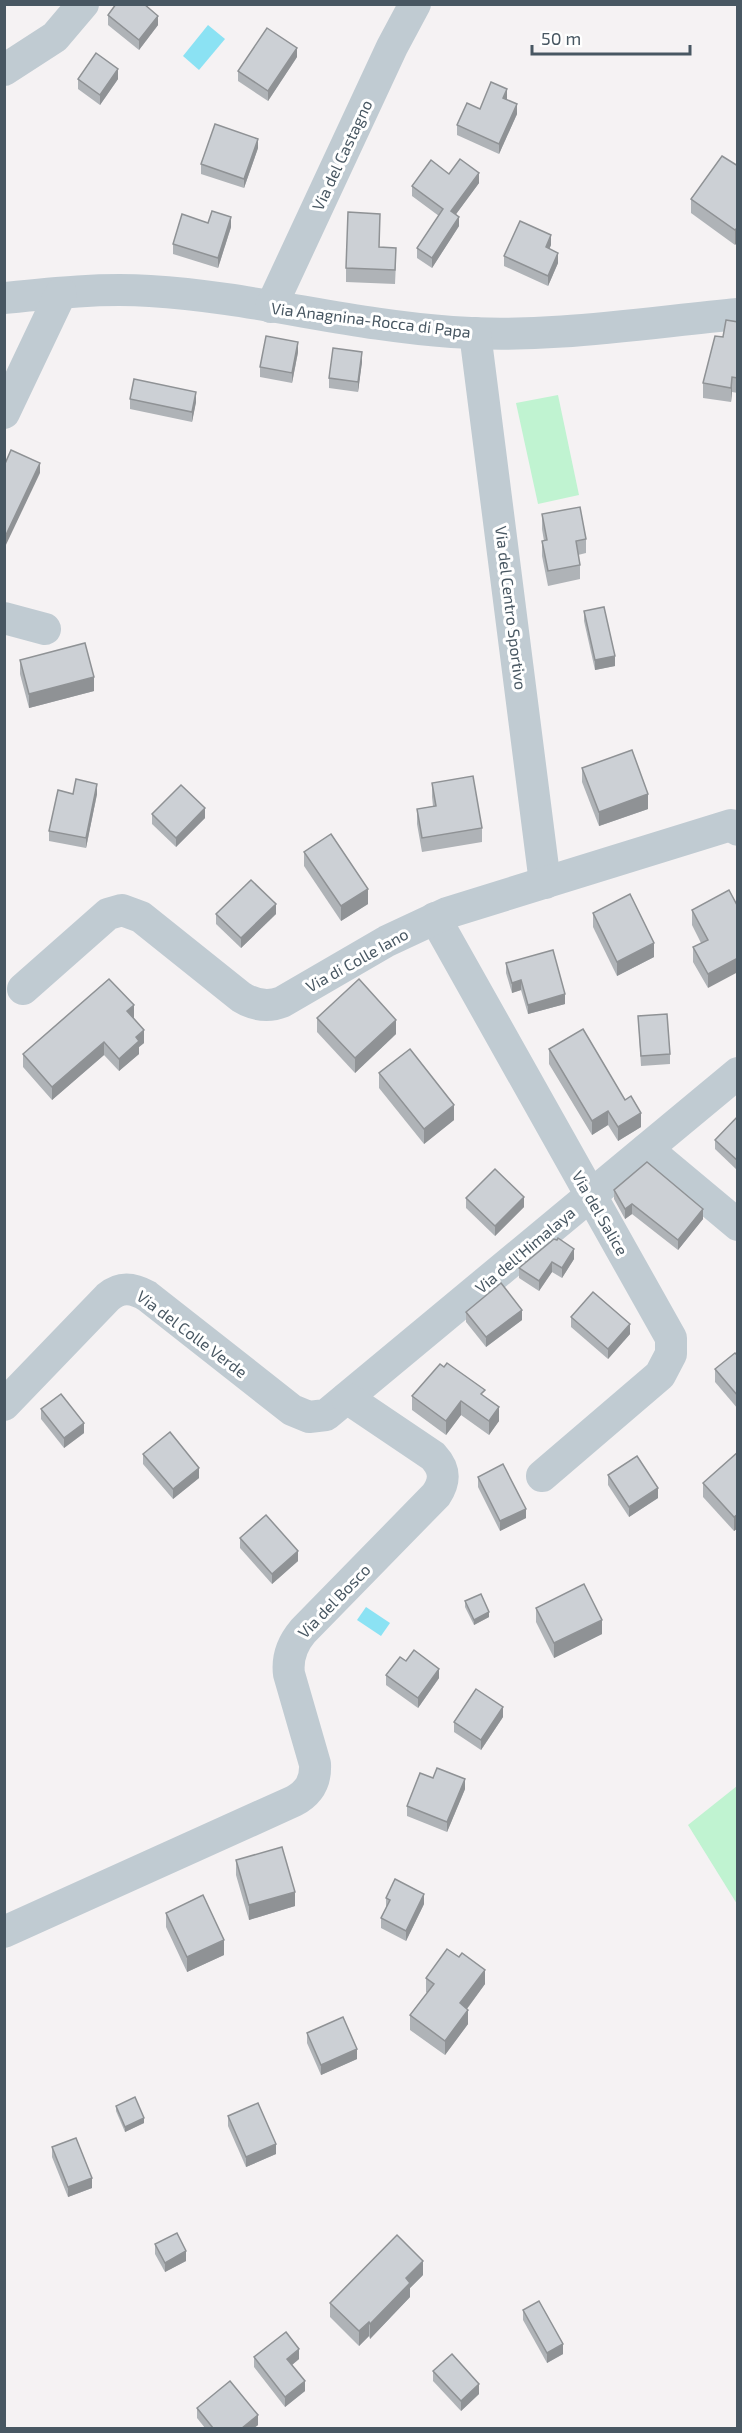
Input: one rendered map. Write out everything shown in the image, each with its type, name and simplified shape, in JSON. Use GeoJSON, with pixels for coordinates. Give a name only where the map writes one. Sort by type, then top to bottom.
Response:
{"type":"FeatureCollection","features":[{"type":"Feature","properties":{"kind":"street"},"geometry":{"type":"LineString","coordinates":[[4,70],[55,37],[83,4]]}},
{"type":"Feature","properties":{"kind":"street","name":"Via del Castagno"},"geometry":{"type":"LineString","coordinates":[[271,307],[392,47],[415,4]]}},
{"type":"Feature","properties":{"kind":"street","name":"Via Anagnina-Rocca di Papa"},"geometry":{"type":"LineString","coordinates":[[4,298],[61,293],[150,291],[399,327],[475,333],[532,333],[738,314]]}},
{"type":"Feature","properties":{"kind":"street"},"geometry":{"type":"LineString","coordinates":[[4,413],[61,293]]}},
{"type":"Feature","properties":{"kind":"street","name":"Via del Centro Sportivo"},"geometry":{"type":"LineString","coordinates":[[475,333],[545,883]]}},
{"type":"Feature","properties":{"kind":"street"},"geometry":{"type":"LineString","coordinates":[[4,618],[45,629]]}},
{"type":"Feature","properties":{"kind":"street","name":"Via di Colle Iano"},"geometry":{"type":"LineString","coordinates":[[23,989],[108,914],[117,910],[128,911],[141,917],[236,994],[252,1003],[265,1006],[282,1002],[387,941],[435,918],[467,906],[735,824]]}},
{"type":"Feature","properties":{"kind":"street","name":"Via del Salice"},"geometry":{"type":"LineString","coordinates":[[435,918],[668,1332],[672,1346],[664,1370],[656,1379],[542,1476]]}},
{"type":"Feature","properties":{"kind":"street","name":"Via dell'Himalaya"},"geometry":{"type":"LineString","coordinates":[[309,1417],[326,1415],[738,1073]]}},
{"type":"Feature","properties":{"kind":"street"},"geometry":{"type":"LineString","coordinates":[[647,1149],[738,1225]]}},
{"type":"Feature","properties":{"kind":"street","name":"Via del Colle Verde"},"geometry":{"type":"LineString","coordinates":[[4,1405],[108,1297],[123,1289],[138,1291],[147,1296],[286,1405],[309,1417]]}},
{"type":"Feature","properties":{"kind":"street","name":"Via del Bosco"},"geometry":{"type":"LineString","coordinates":[[4,1932],[294,1801],[309,1790],[315,1776],[315,1764],[289,1674],[292,1647],[303,1631],[436,1495],[444,1477],[441,1466],[433,1456],[347,1398]]}},
{"type":"Feature","properties":{"kind":"green space"},"geometry":{"type":"Polygon","coordinates":[[[558,395],[579,495],[538,504],[516,403],[558,395]]]}},
{"type":"Feature","properties":{"kind":"green space"},"geometry":{"type":"Polygon","coordinates":[[[737,1786],[737,1904],[688,1825],[737,1786]]]}},
{"type":"Feature","properties":{"kind":"water"},"geometry":{"type":"Polygon","coordinates":[[[208,25],[225,39],[199,70],[183,56],[208,25]]]}},
{"type":"Feature","properties":{"kind":"water"},"geometry":{"type":"Polygon","coordinates":[[[366,1607],[390,1623],[381,1636],[357,1620],[366,1607]]]}},
{"type":"Feature","properties":{"kind":"building"},"geometry":{"type":"Polygon","coordinates":[[[116,4],[144,4],[158,16],[139,40],[108,15],[116,4]]]}},
{"type":"Feature","properties":{"kind":"building"},"geometry":{"type":"Polygon","coordinates":[[[267,28],[297,48],[268,91],[238,71],[267,28]]]}},
{"type":"Feature","properties":{"kind":"building"},"geometry":{"type":"Polygon","coordinates":[[[96,53],[118,69],[100,95],[78,79],[96,53]]]}},
{"type":"Feature","properties":{"kind":"building"},"geometry":{"type":"Polygon","coordinates":[[[491,82],[507,89],[503,98],[517,104],[499,144],[457,125],[467,103],[480,109],[491,82]]]}},
{"type":"Feature","properties":{"kind":"building"},"geometry":{"type":"Polygon","coordinates":[[[215,124],[258,139],[244,179],[201,164],[215,124]]]}},
{"type":"Feature","properties":{"kind":"building"},"geometry":{"type":"Polygon","coordinates":[[[722,156],[738,166],[738,227],[735,230],[691,199],[722,156]]]}},
{"type":"Feature","properties":{"kind":"building"},"geometry":{"type":"Polygon","coordinates":[[[460,159],[479,173],[451,211],[459,217],[432,258],[417,248],[443,209],[412,186],[431,160],[449,174],[460,159]]]}},
{"type":"Feature","properties":{"kind":"building"},"geometry":{"type":"Polygon","coordinates":[[[212,211],[231,217],[218,258],[173,244],[182,214],[208,223],[212,211]]]}},
{"type":"Feature","properties":{"kind":"building"},"geometry":{"type":"Polygon","coordinates":[[[348,212],[380,214],[379,247],[396,248],[395,270],[346,268],[348,212]]]}},
{"type":"Feature","properties":{"kind":"building"},"geometry":{"type":"Polygon","coordinates":[[[520,221],[551,235],[546,247],[558,253],[548,276],[504,256],[520,221]]]}},
{"type":"Feature","properties":{"kind":"building"},"geometry":{"type":"Polygon","coordinates":[[[726,320],[738,322],[738,378],[732,377],[731,388],[703,383],[715,336],[723,337],[726,320]]]}},
{"type":"Feature","properties":{"kind":"building"},"geometry":{"type":"Polygon","coordinates":[[[266,336],[298,342],[292,373],[260,367],[266,336]]]}},
{"type":"Feature","properties":{"kind":"building"},"geometry":{"type":"Polygon","coordinates":[[[333,348],[362,352],[358,382],[329,378],[333,348]]]}},
{"type":"Feature","properties":{"kind":"building"},"geometry":{"type":"Polygon","coordinates":[[[134,379],[196,392],[192,412],[130,399],[134,379]]]}},
{"type":"Feature","properties":{"kind":"building"},"geometry":{"type":"Polygon","coordinates":[[[11,450],[40,463],[4,539],[4,466],[11,450]]]}},
{"type":"Feature","properties":{"kind":"building"},"geometry":{"type":"Polygon","coordinates":[[[580,507],[586,539],[576,541],[580,565],[548,571],[542,541],[547,540],[542,514],[580,507]]]}},
{"type":"Feature","properties":{"kind":"building"},"geometry":{"type":"Polygon","coordinates":[[[604,607],[615,656],[595,660],[584,611],[604,607]]]}},
{"type":"Feature","properties":{"kind":"building"},"geometry":{"type":"Polygon","coordinates":[[[85,643],[94,677],[29,694],[20,660],[85,643]]]}},
{"type":"Feature","properties":{"kind":"building"},"geometry":{"type":"Polygon","coordinates":[[[632,750],[648,794],[599,812],[582,768],[632,750]]]}},
{"type":"Feature","properties":{"kind":"building"},"geometry":{"type":"Polygon","coordinates":[[[473,776],[482,828],[422,838],[417,809],[436,806],[432,783],[473,776]]]}},
{"type":"Feature","properties":{"kind":"building"},"geometry":{"type":"Polygon","coordinates":[[[76,779],[97,784],[86,838],[49,831],[58,790],[73,794],[76,779]]]}},
{"type":"Feature","properties":{"kind":"building"},"geometry":{"type":"Polygon","coordinates":[[[181,785],[205,808],[176,838],[152,814],[181,785]]]}},
{"type":"Feature","properties":{"kind":"building"},"geometry":{"type":"Polygon","coordinates":[[[331,834],[368,889],[341,906],[304,852],[331,834]]]}},
{"type":"Feature","properties":{"kind":"building"},"geometry":{"type":"Polygon","coordinates":[[[251,880],[276,904],[241,938],[216,914],[251,880]]]}},
{"type":"Feature","properties":{"kind":"building"},"geometry":{"type":"Polygon","coordinates":[[[729,890],[738,907],[738,958],[708,974],[693,947],[708,940],[692,910],[729,890]]]}},
{"type":"Feature","properties":{"kind":"building"},"geometry":{"type":"Polygon","coordinates":[[[630,894],[654,943],[617,962],[593,913],[630,894]]]}},
{"type":"Feature","properties":{"kind":"building"},"geometry":{"type":"Polygon","coordinates":[[[553,950],[565,994],[528,1005],[521,980],[512,983],[506,963],[553,950]]]}},
{"type":"Feature","properties":{"kind":"building"},"geometry":{"type":"Polygon","coordinates":[[[109,979],[134,1005],[127,1011],[144,1030],[136,1037],[139,1041],[119,1059],[104,1042],[52,1087],[23,1054],[109,979]]]}},
{"type":"Feature","properties":{"kind":"building"},"geometry":{"type":"Polygon","coordinates":[[[359,979],[396,1020],[355,1058],[317,1018],[359,979]]]}},
{"type":"Feature","properties":{"kind":"building"},"geometry":{"type":"Polygon","coordinates":[[[667,1014],[670,1054],[641,1056],[638,1016],[667,1014]]]}},
{"type":"Feature","properties":{"kind":"building"},"geometry":{"type":"Polygon","coordinates":[[[583,1029],[625,1100],[631,1096],[641,1113],[618,1127],[608,1111],[592,1121],[549,1049],[583,1029]]]}},
{"type":"Feature","properties":{"kind":"building"},"geometry":{"type":"Polygon","coordinates":[[[410,1049],[454,1105],[424,1129],[379,1073],[410,1049]]]}},
{"type":"Feature","properties":{"kind":"building"},"geometry":{"type":"Polygon","coordinates":[[[738,1116],[738,1161],[715,1140],[738,1116]]]}},
{"type":"Feature","properties":{"kind":"building"},"geometry":{"type":"Polygon","coordinates":[[[647,1162],[703,1209],[678,1240],[632,1204],[625,1209],[614,1190],[647,1162]]]}},
{"type":"Feature","properties":{"kind":"building"},"geometry":{"type":"Polygon","coordinates":[[[495,1169],[524,1197],[495,1226],[466,1198],[495,1169]]]}},
{"type":"Feature","properties":{"kind":"building"},"geometry":{"type":"Polygon","coordinates":[[[558,1238],[574,1249],[562,1268],[552,1262],[539,1281],[519,1268],[554,1239],[558,1238]]]}},
{"type":"Feature","properties":{"kind":"building"},"geometry":{"type":"Polygon","coordinates":[[[501,1283],[522,1310],[486,1337],[466,1312],[501,1283]]]}},
{"type":"Feature","properties":{"kind":"building"},"geometry":{"type":"Polygon","coordinates":[[[593,1292],[630,1324],[608,1349],[571,1317],[593,1292]]]}},
{"type":"Feature","properties":{"kind":"building"},"geometry":{"type":"Polygon","coordinates":[[[735,1353],[738,1356],[738,1396],[715,1369],[735,1353]]]}},
{"type":"Feature","properties":{"kind":"building"},"geometry":{"type":"Polygon","coordinates":[[[447,1363],[485,1390],[481,1394],[499,1407],[489,1421],[461,1401],[446,1421],[412,1396],[440,1364],[444,1367],[447,1363]]]}},
{"type":"Feature","properties":{"kind":"building"},"geometry":{"type":"Polygon","coordinates":[[[61,1394],[84,1423],[64,1438],[41,1409],[61,1394]]]}},
{"type":"Feature","properties":{"kind":"building"},"geometry":{"type":"Polygon","coordinates":[[[170,1432],[199,1468],[173,1489],[143,1454],[170,1432]]]}},
{"type":"Feature","properties":{"kind":"building"},"geometry":{"type":"Polygon","coordinates":[[[738,1452],[738,1514],[734,1517],[703,1483],[738,1452]]]}},
{"type":"Feature","properties":{"kind":"building"},"geometry":{"type":"Polygon","coordinates":[[[637,1456],[658,1488],[629,1507],[608,1475],[637,1456]]]}},
{"type":"Feature","properties":{"kind":"building"},"geometry":{"type":"Polygon","coordinates":[[[503,1464],[526,1509],[500,1521],[478,1477],[503,1464]]]}},
{"type":"Feature","properties":{"kind":"building"},"geometry":{"type":"Polygon","coordinates":[[[266,1515],[298,1551],[272,1574],[240,1538],[266,1515]]]}},
{"type":"Feature","properties":{"kind":"building"},"geometry":{"type":"Polygon","coordinates":[[[584,1584],[602,1620],[554,1643],[536,1608],[584,1584]]]}},
{"type":"Feature","properties":{"kind":"building"},"geometry":{"type":"Polygon","coordinates":[[[481,1594],[489,1612],[474,1620],[465,1601],[481,1594]]]}},
{"type":"Feature","properties":{"kind":"building"},"geometry":{"type":"Polygon","coordinates":[[[414,1650],[439,1669],[418,1698],[386,1675],[400,1657],[406,1661],[414,1650]]]}},
{"type":"Feature","properties":{"kind":"building"},"geometry":{"type":"Polygon","coordinates":[[[476,1689],[503,1707],[481,1740],[454,1722],[476,1689]]]}},
{"type":"Feature","properties":{"kind":"building"},"geometry":{"type":"Polygon","coordinates":[[[437,1768],[465,1779],[447,1822],[407,1806],[420,1773],[433,1778],[437,1768]]]}},
{"type":"Feature","properties":{"kind":"building"},"geometry":{"type":"Polygon","coordinates":[[[282,1847],[295,1892],[249,1905],[236,1860],[282,1847]]]}},
{"type":"Feature","properties":{"kind":"building"},"geometry":{"type":"Polygon","coordinates":[[[395,1879],[424,1894],[406,1931],[381,1918],[390,1900],[386,1898],[395,1879]]]}},
{"type":"Feature","properties":{"kind":"building"},"geometry":{"type":"Polygon","coordinates":[[[203,1895],[224,1940],[187,1957],[166,1913],[203,1895]]]}},
{"type":"Feature","properties":{"kind":"building"},"geometry":{"type":"Polygon","coordinates":[[[447,1949],[459,1957],[462,1953],[485,1970],[460,2003],[468,2010],[445,2041],[410,2015],[434,1984],[426,1978],[447,1949]]]}},
{"type":"Feature","properties":{"kind":"building"},"geometry":{"type":"Polygon","coordinates":[[[343,2017],[357,2049],[321,2065],[307,2033],[343,2017]]]}},
{"type":"Feature","properties":{"kind":"building"},"geometry":{"type":"Polygon","coordinates":[[[135,2097],[144,2118],[125,2127],[116,2106],[135,2097]]]}},
{"type":"Feature","properties":{"kind":"building"},"geometry":{"type":"Polygon","coordinates":[[[258,2103],[276,2144],[246,2157],[228,2116],[258,2103]]]}},
{"type":"Feature","properties":{"kind":"building"},"geometry":{"type":"Polygon","coordinates":[[[76,2138],[92,2178],[68,2187],[52,2147],[76,2138]]]}},
{"type":"Feature","properties":{"kind":"building"},"geometry":{"type":"Polygon","coordinates":[[[177,2233],[186,2251],[165,2263],[155,2244],[177,2233]]]}},
{"type":"Feature","properties":{"kind":"building"},"geometry":{"type":"Polygon","coordinates":[[[397,2235],[423,2261],[406,2278],[410,2283],[370,2324],[369,2322],[359,2331],[330,2303],[397,2235]]]}},
{"type":"Feature","properties":{"kind":"building"},"geometry":{"type":"Polygon","coordinates":[[[539,2301],[563,2344],[547,2353],[523,2310],[539,2301]]]}},
{"type":"Feature","properties":{"kind":"building"},"geometry":{"type":"Polygon","coordinates":[[[286,2332],[299,2349],[287,2359],[305,2381],[285,2397],[254,2357],[286,2332]]]}},
{"type":"Feature","properties":{"kind":"building"},"geometry":{"type":"Polygon","coordinates":[[[452,2354],[479,2384],[461,2401],[433,2371],[452,2354]]]}},
{"type":"Feature","properties":{"kind":"building"},"geometry":{"type":"Polygon","coordinates":[[[230,2381],[258,2415],[242,2428],[213,2428],[197,2408],[230,2381]]]}}]}
